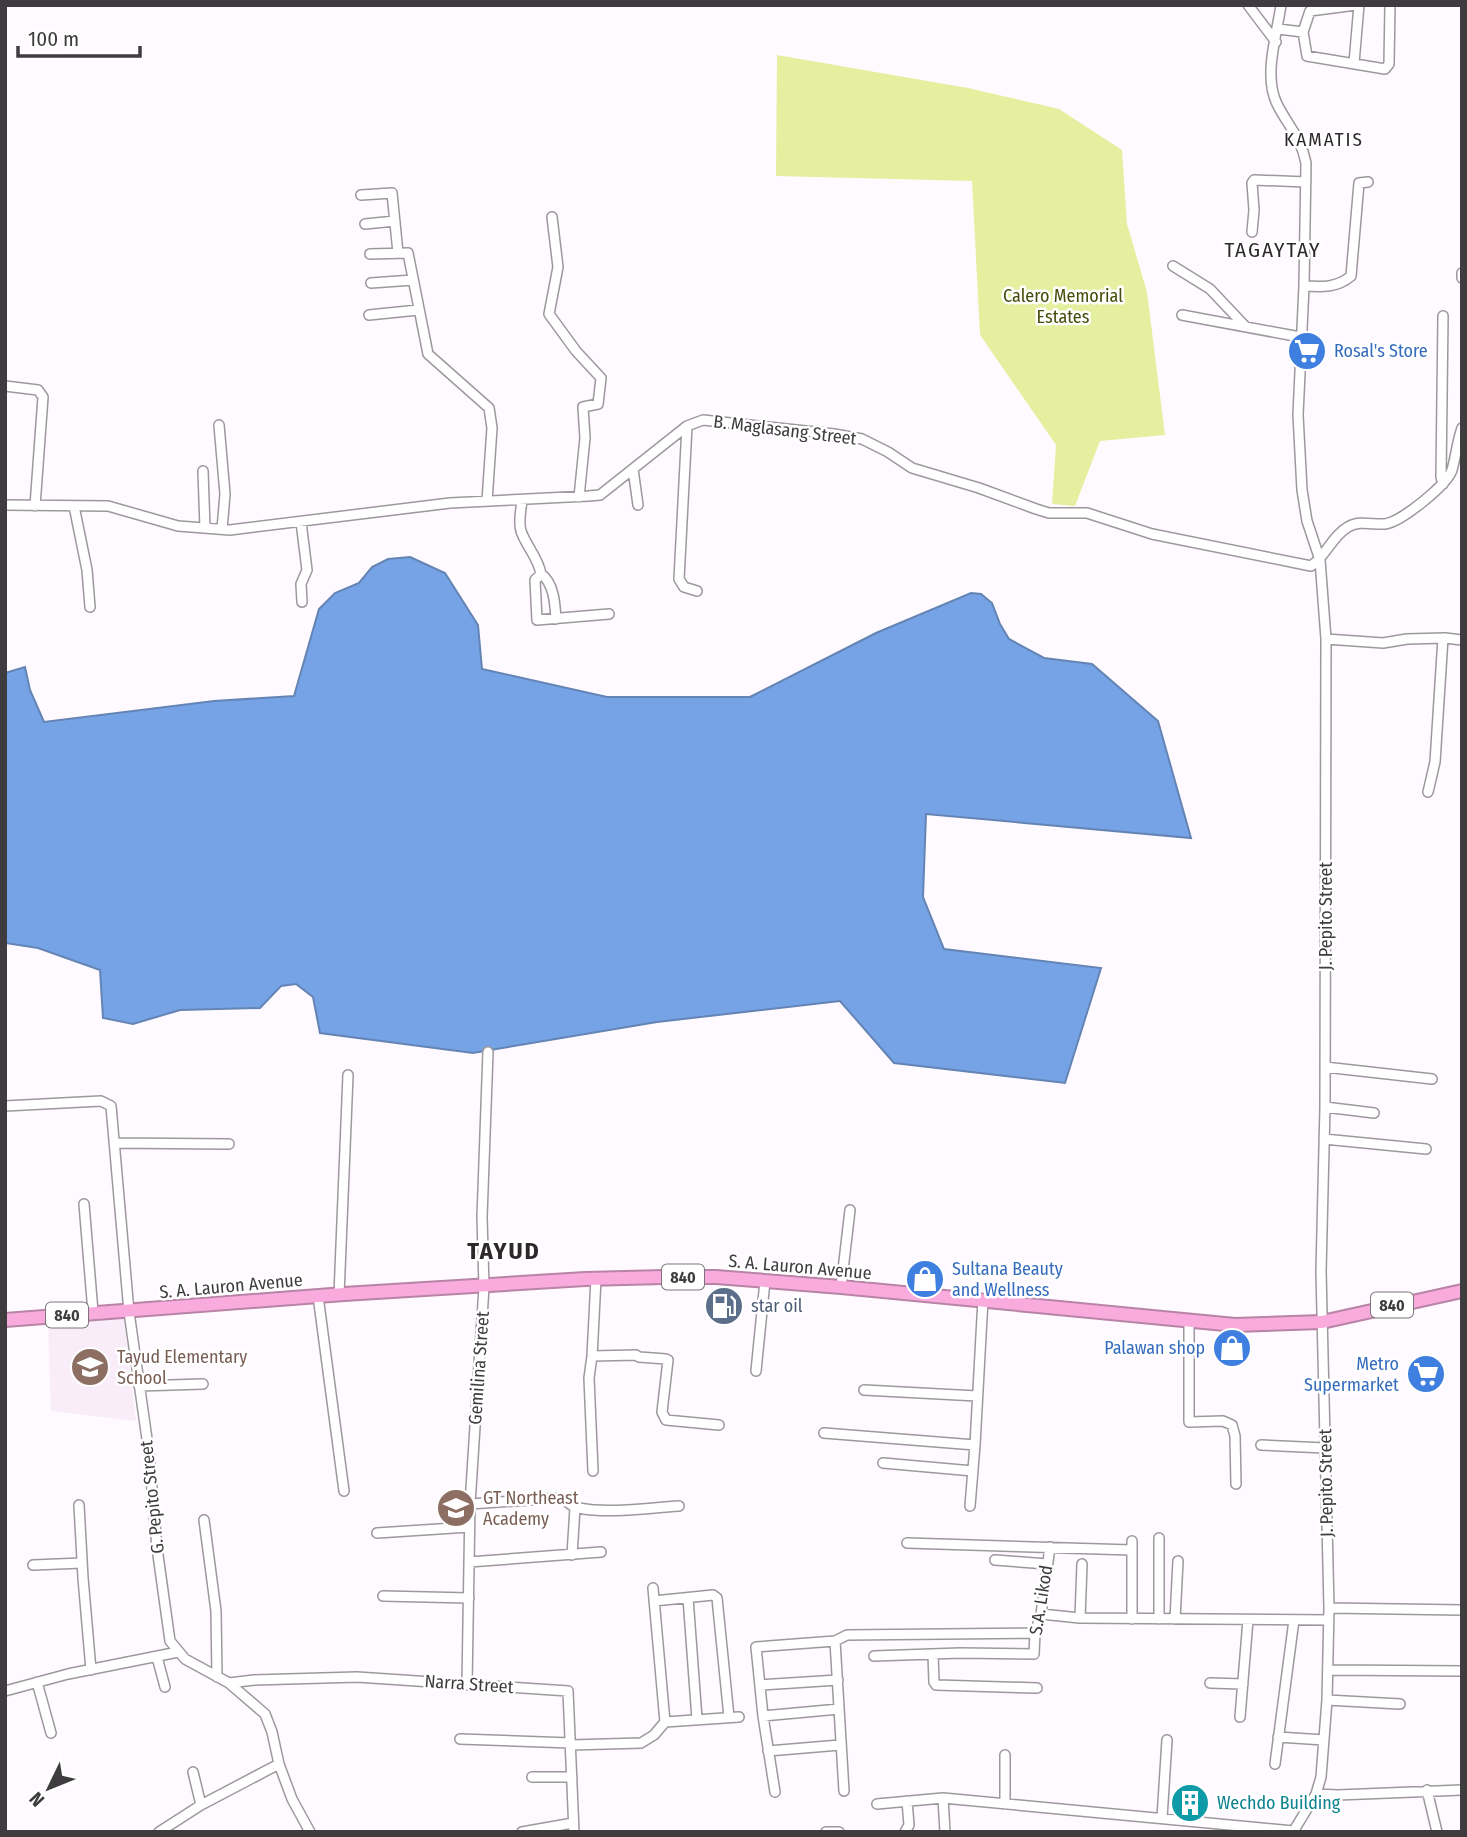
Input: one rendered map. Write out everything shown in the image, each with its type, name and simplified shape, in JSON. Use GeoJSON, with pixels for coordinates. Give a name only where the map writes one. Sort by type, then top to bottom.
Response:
{"type":"FeatureCollection","features":[{"type":"Feature","properties":{"kind":"highway","name":"S. A. Lauron Avenue"},"geometry":{"type":"LineString","coordinates":[[5,1320],[318,1296],[664,1277],[841,1287],[1235,1325],[1322,1322],[1462,1291]]}},
{"type":"Feature","properties":{"kind":"street"},"geometry":{"type":"LineString","coordinates":[[1248,5],[1276,42]]}},
{"type":"Feature","properties":{"kind":"street","name":"J. Pepito Street"},"geometry":{"type":"LineString","coordinates":[[1281,5],[1271,77],[1276,102],[1303,147],[1306,163],[1298,415],[1302,490],[1307,520],[1320,560],[1326,639],[1322,1322],[1328,1670],[1321,1777],[1316,1794],[1293,1831]]}},
{"type":"Feature","properties":{"kind":"street"},"geometry":{"type":"LineString","coordinates":[[1354,63],[1357,5],[1310,11],[1303,32],[1307,56],[1354,63],[1388,68],[1391,5]]}},
{"type":"Feature","properties":{"kind":"street"},"geometry":{"type":"LineString","coordinates":[[1278,29],[1303,32]]}},
{"type":"Feature","properties":{"kind":"street"},"geometry":{"type":"LineString","coordinates":[[1252,232],[1254,180],[1306,182]]}},
{"type":"Feature","properties":{"kind":"street"},"geometry":{"type":"LineString","coordinates":[[1304,286],[1325,287],[1344,282],[1351,276],[1359,183],[1368,182]]}},
{"type":"Feature","properties":{"kind":"street"},"geometry":{"type":"LineString","coordinates":[[361,195],[392,193],[398,253]]}},
{"type":"Feature","properties":{"kind":"street"},"geometry":{"type":"LineString","coordinates":[[552,217],[558,267],[549,314],[576,351],[601,378],[598,404],[583,407],[584,439],[579,498]]}},
{"type":"Feature","properties":{"kind":"street"},"geometry":{"type":"LineString","coordinates":[[365,224],[394,221]]}},
{"type":"Feature","properties":{"kind":"street"},"geometry":{"type":"LineString","coordinates":[[370,254],[408,253],[428,354],[489,408],[492,428],[487,501]]}},
{"type":"Feature","properties":{"kind":"street"},"geometry":{"type":"LineString","coordinates":[[1173,267],[1210,289],[1245,326]]}},
{"type":"Feature","properties":{"kind":"street"},"geometry":{"type":"LineString","coordinates":[[371,283],[413,280]]}},
{"type":"Feature","properties":{"kind":"street"},"geometry":{"type":"LineString","coordinates":[[369,315],[418,310]]}},
{"type":"Feature","properties":{"kind":"street"},"geometry":{"type":"LineString","coordinates":[[1182,314],[1300,337]]}},
{"type":"Feature","properties":{"kind":"street"},"geometry":{"type":"LineString","coordinates":[[1443,316],[1443,484]]}},
{"type":"Feature","properties":{"kind":"street"},"geometry":{"type":"LineString","coordinates":[[5,386],[38,390],[43,397],[36,506]]}},
{"type":"Feature","properties":{"kind":"street","name":"B. Maglasang Street"},"geometry":{"type":"LineString","coordinates":[[5,505],[108,506],[178,526],[222,529],[450,503],[579,498],[600,495],[687,426],[703,420],[729,421],[862,439],[912,468],[1042,511],[1087,513],[1152,534],[1305,566],[1311,566],[1320,560]]}},
{"type":"Feature","properties":{"kind":"street"},"geometry":{"type":"LineString","coordinates":[[219,425],[225,494],[222,529]]}},
{"type":"Feature","properties":{"kind":"street"},"geometry":{"type":"LineString","coordinates":[[687,426],[679,579],[684,587],[696,591]]}},
{"type":"Feature","properties":{"kind":"street"},"geometry":{"type":"LineString","coordinates":[[1320,560],[1346,528],[1354,524],[1386,524],[1397,521],[1457,471],[1462,428]]}},
{"type":"Feature","properties":{"kind":"street"},"geometry":{"type":"LineString","coordinates":[[633,468],[638,505]]}},
{"type":"Feature","properties":{"kind":"street"},"geometry":{"type":"LineString","coordinates":[[203,471],[205,528]]}},
{"type":"Feature","properties":{"kind":"street"},"geometry":{"type":"LineString","coordinates":[[522,501],[521,530],[538,562],[541,574],[547,579],[553,592],[556,619]]}},
{"type":"Feature","properties":{"kind":"street"},"geometry":{"type":"LineString","coordinates":[[74,506],[87,570],[90,607]]}},
{"type":"Feature","properties":{"kind":"street"},"geometry":{"type":"LineString","coordinates":[[301,522],[307,570],[301,584],[302,602]]}},
{"type":"Feature","properties":{"kind":"street"},"geometry":{"type":"LineString","coordinates":[[541,574],[535,580],[537,620],[609,614]]}},
{"type":"Feature","properties":{"kind":"street"},"geometry":{"type":"LineString","coordinates":[[1427,792],[1435,762],[1443,638]]}},
{"type":"Feature","properties":{"kind":"street"},"geometry":{"type":"LineString","coordinates":[[1326,639],[1383,643],[1407,639],[1462,640]]}},
{"type":"Feature","properties":{"kind":"street","name":"Gemilina Street"},"geometry":{"type":"LineString","coordinates":[[467,1685],[469,1527],[484,1287],[482,1217],[488,1052]]}},
{"type":"Feature","properties":{"kind":"street"},"geometry":{"type":"LineString","coordinates":[[1325,1067],[1432,1079]]}},
{"type":"Feature","properties":{"kind":"street"},"geometry":{"type":"LineString","coordinates":[[339,1295],[348,1075]]}},
{"type":"Feature","properties":{"kind":"street","name":"G. Pepito Street"},"geometry":{"type":"LineString","coordinates":[[5,1107],[101,1101],[111,1106],[129,1312],[149,1453],[167,1626],[170,1641],[178,1652]]}},
{"type":"Feature","properties":{"kind":"street"},"geometry":{"type":"LineString","coordinates":[[1325,1107],[1374,1113]]}},
{"type":"Feature","properties":{"kind":"street"},"geometry":{"type":"LineString","coordinates":[[1324,1139],[1426,1149]]}},
{"type":"Feature","properties":{"kind":"street"},"geometry":{"type":"LineString","coordinates":[[114,1143],[229,1144]]}},
{"type":"Feature","properties":{"kind":"street"},"geometry":{"type":"LineString","coordinates":[[84,1204],[93,1312]]}},
{"type":"Feature","properties":{"kind":"street"},"geometry":{"type":"LineString","coordinates":[[841,1287],[850,1210]]}},
{"type":"Feature","properties":{"kind":"street"},"geometry":{"type":"LineString","coordinates":[[593,1471],[589,1378],[596,1279]]}},
{"type":"Feature","properties":{"kind":"street"},"geometry":{"type":"LineString","coordinates":[[756,1371],[765,1281]]}},
{"type":"Feature","properties":{"kind":"street"},"geometry":{"type":"LineString","coordinates":[[318,1296],[344,1490]]}},
{"type":"Feature","properties":{"kind":"street"},"geometry":{"type":"LineString","coordinates":[[970,1506],[983,1299]]}},
{"type":"Feature","properties":{"kind":"street"},"geometry":{"type":"LineString","coordinates":[[1189,1321],[1189,1422],[1223,1421],[1232,1425],[1235,1436],[1236,1484]]}},
{"type":"Feature","properties":{"kind":"street"},"geometry":{"type":"LineString","coordinates":[[592,1356],[636,1355],[668,1360],[662,1412],[666,1420],[719,1425]]}},
{"type":"Feature","properties":{"kind":"street"},"geometry":{"type":"LineString","coordinates":[[139,1386],[203,1384]]}},
{"type":"Feature","properties":{"kind":"street"},"geometry":{"type":"LineString","coordinates":[[864,1390],[977,1396]]}},
{"type":"Feature","properties":{"kind":"street"},"geometry":{"type":"LineString","coordinates":[[824,1433],[975,1445]]}},
{"type":"Feature","properties":{"kind":"street"},"geometry":{"type":"LineString","coordinates":[[1261,1445],[1325,1447]]}},
{"type":"Feature","properties":{"kind":"street"},"geometry":{"type":"LineString","coordinates":[[883,1463],[973,1471]]}},
{"type":"Feature","properties":{"kind":"street"},"geometry":{"type":"LineString","coordinates":[[470,1504],[560,1498],[566,1499],[575,1508],[595,1511],[679,1506]]}},
{"type":"Feature","properties":{"kind":"street"},"geometry":{"type":"LineString","coordinates":[[79,1505],[91,1670]]}},
{"type":"Feature","properties":{"kind":"street"},"geometry":{"type":"LineString","coordinates":[[572,1556],[575,1508]]}},
{"type":"Feature","properties":{"kind":"street"},"geometry":{"type":"LineString","coordinates":[[204,1520],[216,1611],[217,1677]]}},
{"type":"Feature","properties":{"kind":"street"},"geometry":{"type":"LineString","coordinates":[[377,1533],[469,1527]]}},
{"type":"Feature","properties":{"kind":"street"},"geometry":{"type":"LineString","coordinates":[[1159,1538],[1159,1619]]}},
{"type":"Feature","properties":{"kind":"street"},"geometry":{"type":"LineString","coordinates":[[907,1543],[1132,1546],[1132,1619]]}},
{"type":"Feature","properties":{"kind":"street","name":"S.A. Likod"},"geometry":{"type":"LineString","coordinates":[[933,1654],[1034,1654],[1035,1633],[1041,1614],[1050,1547]]}},
{"type":"Feature","properties":{"kind":"street"},"geometry":{"type":"LineString","coordinates":[[469,1562],[601,1552]]}},
{"type":"Feature","properties":{"kind":"street"},"geometry":{"type":"LineString","coordinates":[[995,1560],[1047,1564]]}},
{"type":"Feature","properties":{"kind":"street"},"geometry":{"type":"LineString","coordinates":[[1175,1619],[1178,1561]]}},
{"type":"Feature","properties":{"kind":"street"},"geometry":{"type":"LineString","coordinates":[[33,1565],[82,1563]]}},
{"type":"Feature","properties":{"kind":"street"},"geometry":{"type":"LineString","coordinates":[[1080,1618],[1082,1564]]}},
{"type":"Feature","properties":{"kind":"street"},"geometry":{"type":"LineString","coordinates":[[653,1588],[665,1722]]}},
{"type":"Feature","properties":{"kind":"street"},"geometry":{"type":"LineString","coordinates":[[460,1739],[641,1744],[654,1735],[665,1722],[734,1717],[718,1600],[713,1595],[654,1601]]}},
{"type":"Feature","properties":{"kind":"street"},"geometry":{"type":"LineString","coordinates":[[383,1596],[469,1598]]}},
{"type":"Feature","properties":{"kind":"street"},"geometry":{"type":"LineString","coordinates":[[688,1598],[697,1719]]}},
{"type":"Feature","properties":{"kind":"street"},"geometry":{"type":"LineString","coordinates":[[1329,1608],[1462,1611]]}},
{"type":"Feature","properties":{"kind":"street"},"geometry":{"type":"LineString","coordinates":[[1041,1614],[1080,1618],[1328,1620]]}},
{"type":"Feature","properties":{"kind":"street"},"geometry":{"type":"LineString","coordinates":[[1240,1717],[1248,1620]]}},
{"type":"Feature","properties":{"kind":"street"},"geometry":{"type":"LineString","coordinates":[[1275,1764],[1294,1620]]}},
{"type":"Feature","properties":{"kind":"street"},"geometry":{"type":"LineString","coordinates":[[775,1792],[756,1647],[835,1641],[847,1635],[1035,1633]]}},
{"type":"Feature","properties":{"kind":"street"},"geometry":{"type":"LineString","coordinates":[[835,1641],[844,1791]]}},
{"type":"Feature","properties":{"kind":"street"},"geometry":{"type":"LineString","coordinates":[[5,1691],[178,1652],[229,1683],[265,1714],[292,1799],[310,1832]]}},
{"type":"Feature","properties":{"kind":"street"},"geometry":{"type":"LineString","coordinates":[[874,1656],[933,1654],[936,1685],[1037,1688]]}},
{"type":"Feature","properties":{"kind":"street"},"geometry":{"type":"LineString","coordinates":[[157,1657],[165,1688]]}},
{"type":"Feature","properties":{"kind":"street"},"geometry":{"type":"LineString","coordinates":[[1328,1670],[1462,1671]]}},
{"type":"Feature","properties":{"kind":"street","name":"Narra Street"},"geometry":{"type":"LineString","coordinates":[[229,1683],[247,1680],[357,1677],[568,1691],[573,1828]]}},
{"type":"Feature","properties":{"kind":"street"},"geometry":{"type":"LineString","coordinates":[[760,1685],[838,1680]]}},
{"type":"Feature","properties":{"kind":"street"},"geometry":{"type":"LineString","coordinates":[[37,1682],[51,1732]]}},
{"type":"Feature","properties":{"kind":"street"},"geometry":{"type":"LineString","coordinates":[[1210,1683],[1243,1684]]}},
{"type":"Feature","properties":{"kind":"street"},"geometry":{"type":"LineString","coordinates":[[1327,1700],[1400,1704]]}},
{"type":"Feature","properties":{"kind":"street"},"geometry":{"type":"LineString","coordinates":[[763,1716],[839,1709]]}},
{"type":"Feature","properties":{"kind":"street"},"geometry":{"type":"LineString","coordinates":[[1278,1737],[1324,1740]]}},
{"type":"Feature","properties":{"kind":"street"},"geometry":{"type":"LineString","coordinates":[[1162,1818],[1167,1740]]}},
{"type":"Feature","properties":{"kind":"street"},"geometry":{"type":"LineString","coordinates":[[768,1751],[841,1745]]}},
{"type":"Feature","properties":{"kind":"street"},"geometry":{"type":"LineString","coordinates":[[1005,1755],[1005,1804]]}},
{"type":"Feature","properties":{"kind":"street"},"geometry":{"type":"LineString","coordinates":[[159,1832],[201,1805],[279,1764]]}},
{"type":"Feature","properties":{"kind":"street"},"geometry":{"type":"LineString","coordinates":[[193,1772],[201,1805]]}},
{"type":"Feature","properties":{"kind":"street"},"geometry":{"type":"LineString","coordinates":[[532,1777],[572,1777]]}},
{"type":"Feature","properties":{"kind":"street"},"geometry":{"type":"LineString","coordinates":[[1427,1790],[1437,1832]]}},
{"type":"Feature","properties":{"kind":"street"},"geometry":{"type":"LineString","coordinates":[[1316,1794],[1462,1790]]}},
{"type":"Feature","properties":{"kind":"street"},"geometry":{"type":"LineString","coordinates":[[877,1804],[943,1798],[1293,1831]]}},
{"type":"Feature","properties":{"kind":"street"},"geometry":{"type":"LineString","coordinates":[[943,1798],[945,1832]]}},
{"type":"Feature","properties":{"kind":"street"},"geometry":{"type":"LineString","coordinates":[[905,1832],[909,1825],[907,1801]]}},
{"type":"Feature","properties":{"kind":"street"},"geometry":{"type":"LineString","coordinates":[[522,1832],[573,1828]]}},
{"type":"Feature","properties":{"kind":"street"},"geometry":{"type":"LineString","coordinates":[[826,1832],[839,1832]]}},
{"type":"Feature","properties":{"kind":"shaded area","name":"Tayud Elementary School"},"geometry":{"type":"Polygon","coordinates":[[[124,1317],[136,1421],[51,1411],[48,1323],[124,1317]]]}},
{"type":"Feature","properties":{"kind":"green space","name":"Calero Memorial Estates"},"geometry":{"type":"Polygon","coordinates":[[[777,55],[968,88],[1059,109],[1122,150],[1127,224],[1147,292],[1165,435],[1100,441],[1075,506],[1052,504],[1056,445],[980,335],[972,181],[776,176],[777,55]]]}},
{"type":"Feature","properties":{"kind":"water"},"geometry":{"type":"Polygon","coordinates":[[[410,557],[445,573],[478,625],[482,669],[607,697],[750,697],[876,633],[971,593],[981,594],[992,603],[1009,639],[1044,658],[1092,664],[1158,721],[1191,838],[926,814],[923,897],[944,949],[1101,968],[1065,1083],[894,1063],[840,1001],[657,1022],[473,1053],[320,1033],[313,997],[296,984],[281,986],[260,1008],[180,1010],[133,1024],[103,1018],[100,970],[38,948],[5,943],[5,673],[25,667],[30,690],[44,722],[214,701],[294,696],[319,609],[335,593],[359,583],[372,567],[388,559],[410,557]]]}},
{"type":"Feature","properties":{"kind":"place","name":"Rosal's Store"},"geometry":{"type":"Point","coordinates":[1307,351]}},
{"type":"Feature","properties":{"kind":"place","name":"Sultana Beauty and Wellness"},"geometry":{"type":"Point","coordinates":[925,1279]}},
{"type":"Feature","properties":{"kind":"place","name":"star oil"},"geometry":{"type":"Point","coordinates":[724,1306]}},
{"type":"Feature","properties":{"kind":"place","name":"Palawan shop"},"geometry":{"type":"Point","coordinates":[1232,1348]}},
{"type":"Feature","properties":{"kind":"place","name":"Tayud Elementary School"},"geometry":{"type":"Point","coordinates":[90,1367]}},
{"type":"Feature","properties":{"kind":"place","name":"Metro Supermarket"},"geometry":{"type":"Point","coordinates":[1426,1374]}},
{"type":"Feature","properties":{"kind":"place","name":"GT Northeast Academy"},"geometry":{"type":"Point","coordinates":[456,1508]}},
{"type":"Feature","properties":{"kind":"place","name":"Wechdo Building"},"geometry":{"type":"Point","coordinates":[1190,1803]}},
{"type":"Feature","properties":{"kind":"district","name":"KAMATIS"},"geometry":{"type":"Point","coordinates":[1324,139]}},
{"type":"Feature","properties":{"kind":"district","name":"TAGAYTAY"},"geometry":{"type":"Point","coordinates":[1273,250]}},
{"type":"Feature","properties":{"kind":"district","name":"TAYUD"},"geometry":{"type":"Point","coordinates":[504,1251]}}]}
